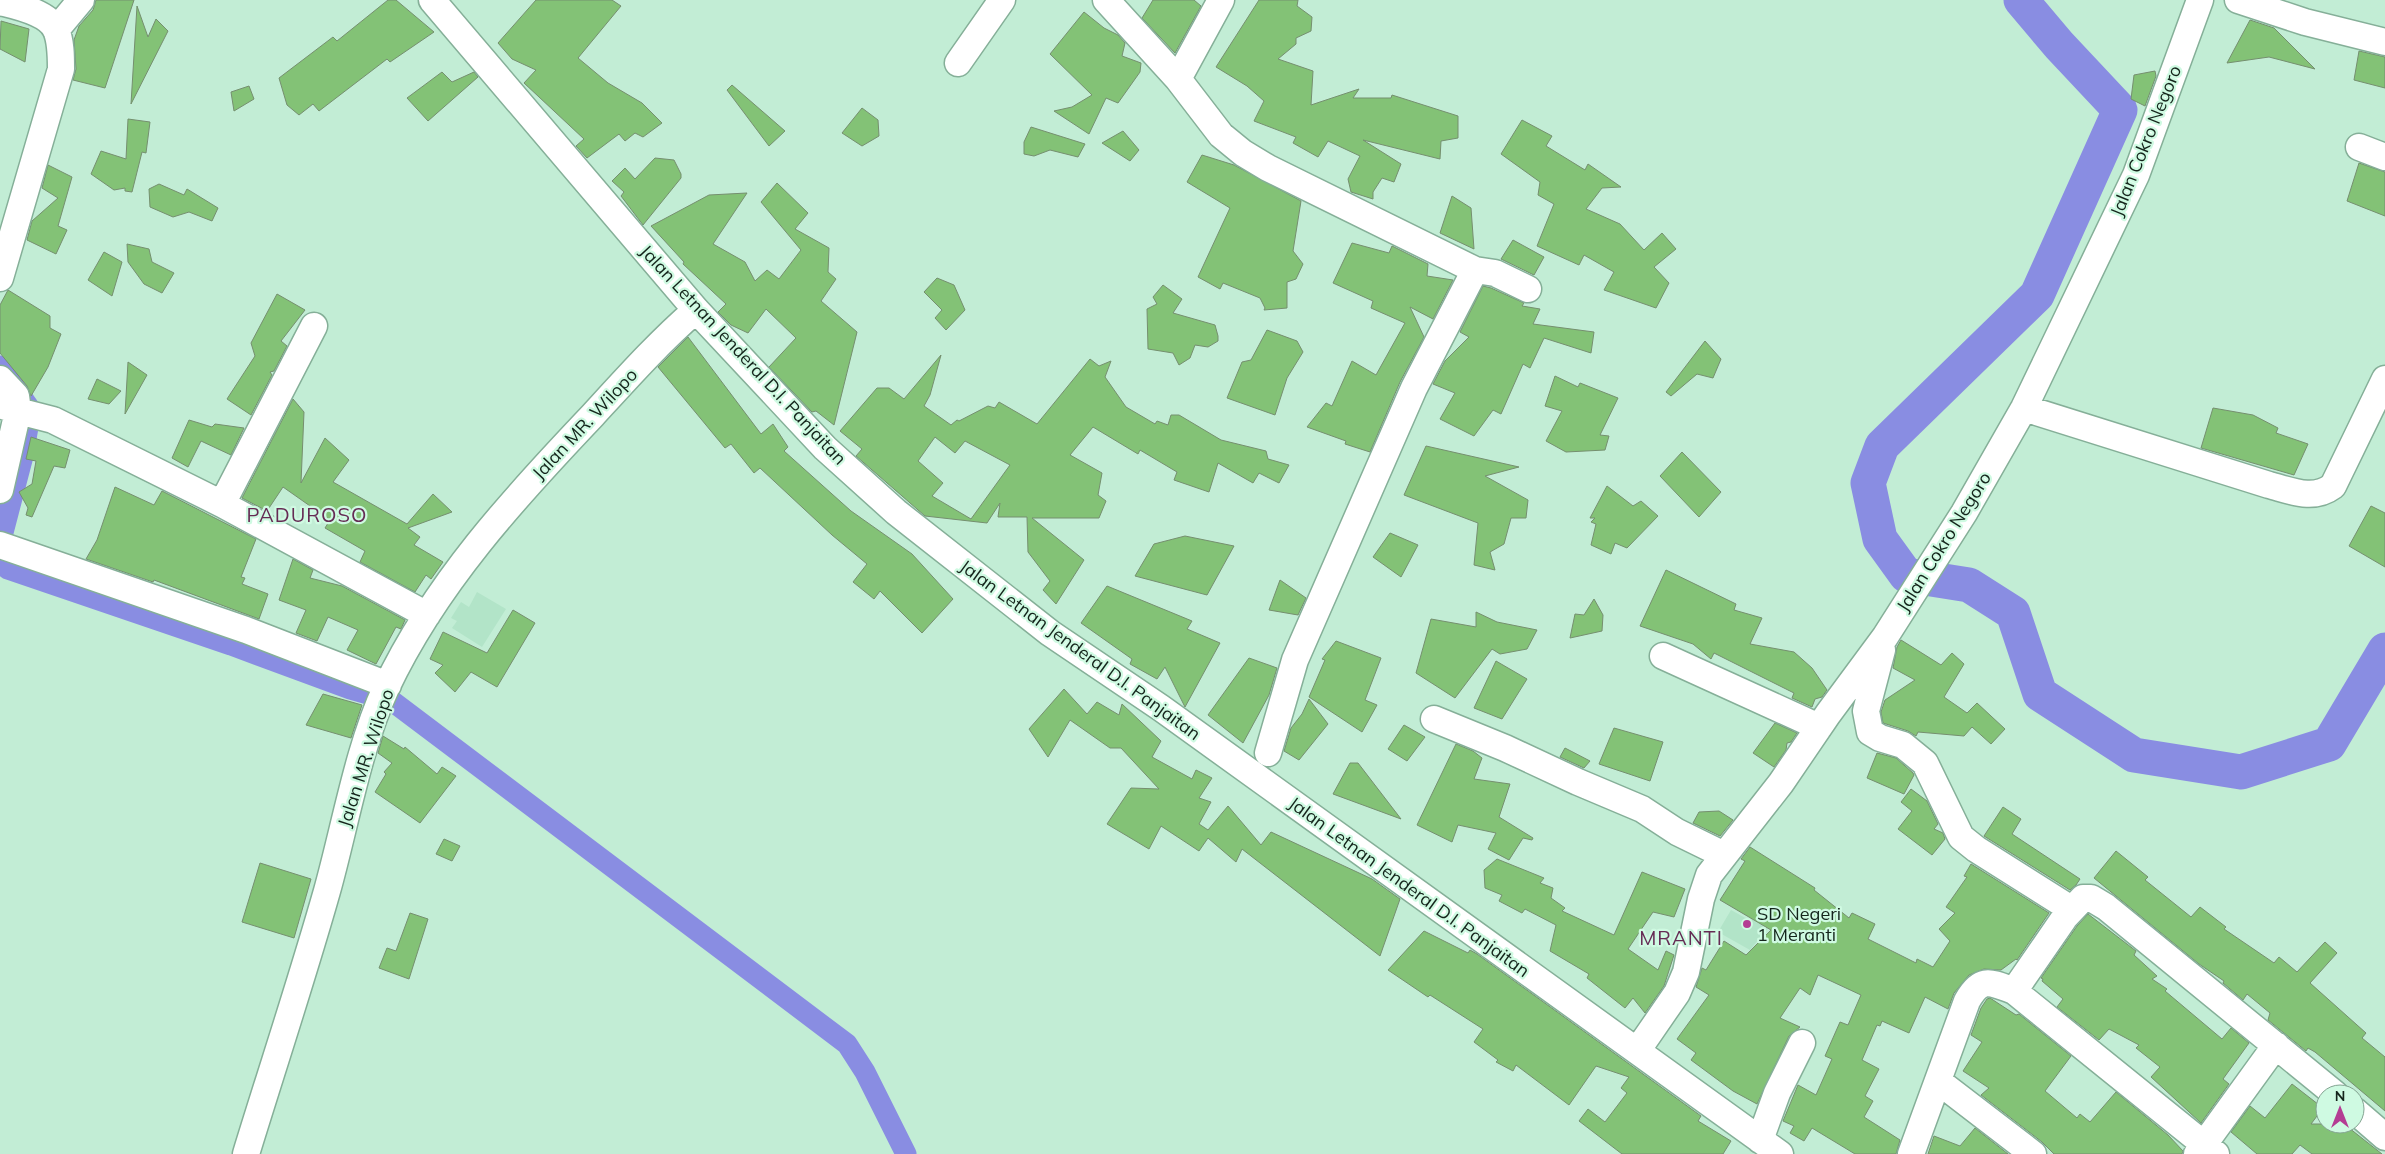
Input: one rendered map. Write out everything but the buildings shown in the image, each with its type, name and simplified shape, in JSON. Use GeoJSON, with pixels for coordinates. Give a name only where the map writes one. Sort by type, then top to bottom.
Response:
{"type":"FeatureCollection","features":[{"type":"Feature","properties":{"kind":"street"},"geometry":{"type":"LineString","coordinates":[[56,30],[81,0]]}},
{"type":"Feature","properties":{"kind":"street","name":"Jalan Letnan Jenderal D.I. Panjaitan"},"geometry":{"type":"LineString","coordinates":[[432,0],[696,310],[825,448],[896,512],[993,590],[1770,1147]]}},
{"type":"Feature","properties":{"kind":"street"},"geometry":{"type":"LineString","coordinates":[[958,63],[1002,0]]}},
{"type":"Feature","properties":{"kind":"street"},"geometry":{"type":"LineString","coordinates":[[1106,0],[1178,80],[1221,136],[1243,153],[1268,168],[1475,270],[1495,273],[1528,289]]}},
{"type":"Feature","properties":{"kind":"street"},"geometry":{"type":"LineString","coordinates":[[1178,80],[1221,0]]}},
{"type":"Feature","properties":{"kind":"street","name":"Jalan Cokro Negoro"},"geometry":{"type":"LineString","coordinates":[[1637,1052],[1678,993],[1686,972],[1701,899],[1709,875],[1781,783],[1819,727],[1885,637],[1964,513],[2024,408],[2136,175],[2200,0]]}},
{"type":"Feature","properties":{"kind":"street"},"geometry":{"type":"LineString","coordinates":[[2238,0],[2306,22],[2385,42]]}},
{"type":"Feature","properties":{"kind":"street"},"geometry":{"type":"LineString","coordinates":[[0,2],[21,7],[44,18],[56,30],[60,47],[61,69],[0,278]]}},
{"type":"Feature","properties":{"kind":"street"},"geometry":{"type":"LineString","coordinates":[[2359,147],[2385,157]]}},
{"type":"Feature","properties":{"kind":"street"},"geometry":{"type":"LineString","coordinates":[[1268,753],[1295,660],[1414,388],[1475,270]]}},
{"type":"Feature","properties":{"kind":"street","name":"Jalan MR. Wilopo"},"geometry":{"type":"LineString","coordinates":[[246,1154],[326,892],[360,764],[384,694],[427,615],[472,550],[554,456],[671,332],[696,310]]}},
{"type":"Feature","properties":{"kind":"street"},"geometry":{"type":"LineString","coordinates":[[222,504],[314,326]]}},
{"type":"Feature","properties":{"kind":"street"},"geometry":{"type":"LineString","coordinates":[[0,379],[16,396],[22,412],[0,490]]}},
{"type":"Feature","properties":{"kind":"street"},"geometry":{"type":"LineString","coordinates":[[2024,408],[2270,485],[2305,494],[2318,495],[2333,486],[2385,379]]}},
{"type":"Feature","properties":{"kind":"street"},"geometry":{"type":"LineString","coordinates":[[22,412],[222,504],[427,615]]}},
{"type":"Feature","properties":{"kind":"street"},"geometry":{"type":"LineString","coordinates":[[3,546],[246,630],[384,694]]}},
{"type":"Feature","properties":{"kind":"street"},"geometry":{"type":"LineString","coordinates":[[1885,637],[1866,711],[1870,732],[1880,738],[1903,745],[1925,763],[1961,837],[1976,849],[2071,909]]}},
{"type":"Feature","properties":{"kind":"street"},"geometry":{"type":"LineString","coordinates":[[1663,656],[1819,727]]}},
{"type":"Feature","properties":{"kind":"street"},"geometry":{"type":"LineString","coordinates":[[1434,719],[1505,748],[1642,809],[1677,832],[1724,855]]}},
{"type":"Feature","properties":{"kind":"street"},"geometry":{"type":"LineString","coordinates":[[2014,992],[2071,909],[2079,900],[2088,898],[2106,907],[2323,1084]]}},
{"type":"Feature","properties":{"kind":"street"},"geometry":{"type":"LineString","coordinates":[[1911,1154],[1973,992],[1978,985],[1986,983],[2014,992],[2206,1151],[2276,1045]]}},
{"type":"Feature","properties":{"kind":"street"},"geometry":{"type":"LineString","coordinates":[[1770,1147],[1778,1093],[1802,1043]]}},
{"type":"Feature","properties":{"kind":"street"},"geometry":{"type":"LineString","coordinates":[[1938,1081],[2034,1154]]}},
{"type":"Feature","properties":{"kind":"street"},"geometry":{"type":"LineString","coordinates":[[2365,1120],[2385,1137]]}},
{"type":"Feature","properties":{"kind":"shaded area"},"geometry":{"type":"Polygon","coordinates":[[[477,592],[506,609],[482,647],[452,628],[457,621],[451,618],[461,602],[469,607],[477,592]]]}},
{"type":"Feature","properties":{"kind":"shaded area","name":"SD Negeri 1 Meranti"},"geometry":{"type":"Polygon","coordinates":[[[1766,897],[1776,918],[1750,950],[1718,932],[1731,910],[1749,920],[1766,897]]]}},
{"type":"Feature","properties":{"kind":"waterway"},"geometry":{"type":"LineString","coordinates":[[2021,0],[2059,45],[2120,110],[2037,295],[1882,446],[1868,483],[1880,539],[1906,575],[1969,585],[2013,613],[2040,694],[2134,755],[2241,772],[2329,744],[2385,650]]}},
{"type":"Feature","properties":{"kind":"waterway"},"geometry":{"type":"LineString","coordinates":[[0,366],[31,410],[23,456],[0,544]]}},
{"type":"Feature","properties":{"kind":"waterway"},"geometry":{"type":"LineString","coordinates":[[0,563],[8,569],[231,645],[350,689],[392,701],[847,1044],[865,1072],[906,1154]]}},
{"type":"Feature","properties":{"kind":"place","name":"SD Negeri 1 Meranti"},"geometry":{"type":"Point","coordinates":[1747,924]}},
{"type":"Feature","properties":{"kind":"district","name":"PADUROSO"},"geometry":{"type":"Point","coordinates":[307,515]}},
{"type":"Feature","properties":{"kind":"district","name":"MRANTI"},"geometry":{"type":"Point","coordinates":[1681,938]}}]}
